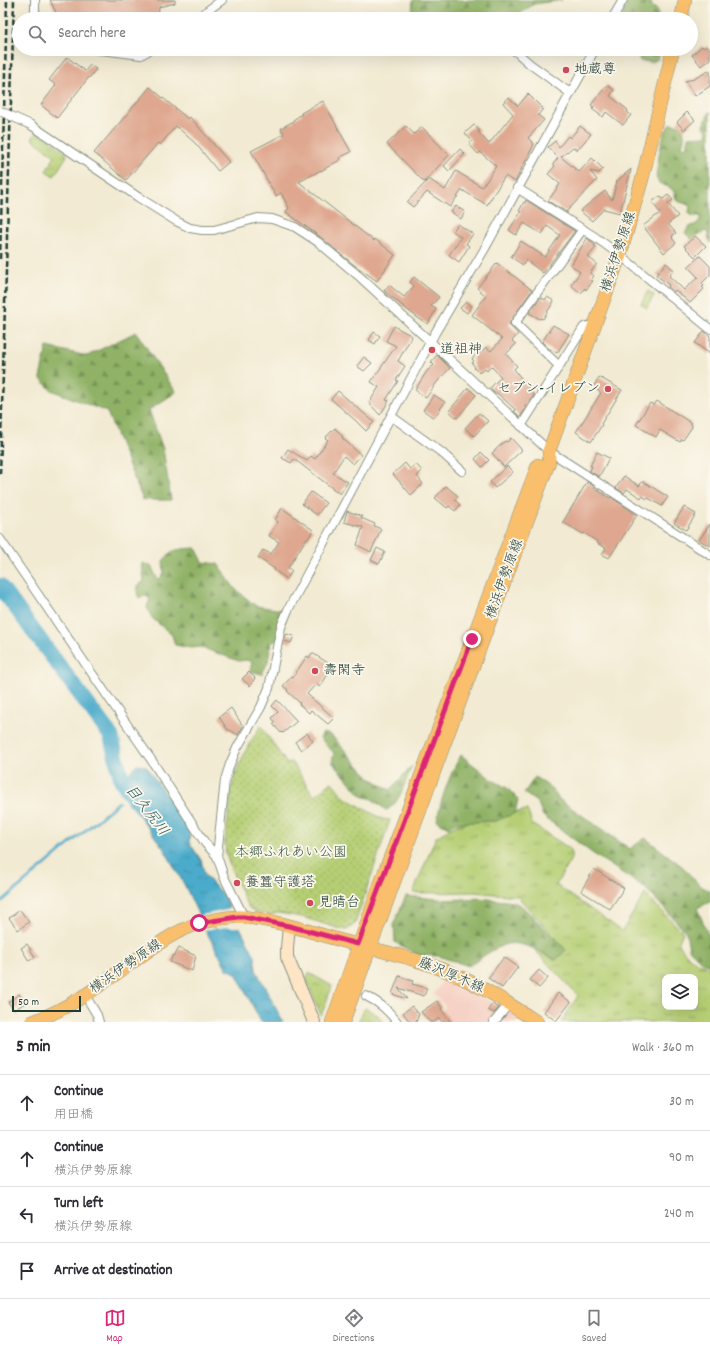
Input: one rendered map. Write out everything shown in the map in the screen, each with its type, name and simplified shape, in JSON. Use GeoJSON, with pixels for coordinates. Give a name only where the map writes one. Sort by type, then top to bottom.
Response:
{"type":"FeatureCollection","features":[{"type":"Feature","properties":{"kind":"main road"},"geometry":{"type":"LineString","coordinates":[[682,12],[685,0]]}},
{"type":"Feature","properties":{"kind":"main road","name":"横浜伊勢原線"},"geometry":{"type":"LineString","coordinates":[[332,1022],[365,946],[446,739],[549,462],[549,451],[620,255],[643,176],[672,56]]}},
{"type":"Feature","properties":{"kind":"main road"},"geometry":{"type":"LineString","coordinates":[[243,917],[289,926],[365,946]]}},
{"type":"Feature","properties":{"kind":"main road","name":"横浜伊勢原線"},"geometry":{"type":"LineString","coordinates":[[32,1022],[46,1017],[85,996],[164,940],[183,929],[199,923],[243,917]]}},
{"type":"Feature","properties":{"kind":"main road","name":"横浜伊勢原線"},"geometry":{"type":"LineString","coordinates":[[343,1022],[363,967],[365,946]]}},
{"type":"Feature","properties":{"kind":"main road","name":"藤沢厚木線"},"geometry":{"type":"LineString","coordinates":[[365,946],[393,953],[455,974],[482,988],[537,1022]]}},
{"type":"Feature","properties":{"kind":"street"},"geometry":{"type":"LineString","coordinates":[[35,0],[35,12]]}},
{"type":"Feature","properties":{"kind":"street"},"geometry":{"type":"LineString","coordinates":[[206,12],[222,0]]}},
{"type":"Feature","properties":{"kind":"street"},"geometry":{"type":"LineString","coordinates":[[616,12],[622,0]]}},
{"type":"Feature","properties":{"kind":"street"},"geometry":{"type":"LineString","coordinates":[[521,56],[570,93]]}},
{"type":"Feature","properties":{"kind":"street"},"geometry":{"type":"LineString","coordinates":[[217,856],[225,780],[237,748],[261,707],[269,688],[281,627],[292,603],[431,341],[484,250],[591,56]]}},
{"type":"Feature","properties":{"kind":"street"},"geometry":{"type":"LineString","coordinates":[[0,111],[31,125],[138,197],[190,228],[214,230],[258,218],[272,219],[295,227],[318,242],[431,341],[520,426],[549,451],[710,555]]}},
{"type":"Feature","properties":{"kind":"street"},"geometry":{"type":"LineString","coordinates":[[517,188],[583,229],[620,255],[710,329]]}},
{"type":"Feature","properties":{"kind":"street"},"geometry":{"type":"LineString","coordinates":[[559,366],[514,323],[583,229]]}},
{"type":"Feature","properties":{"kind":"street"},"geometry":{"type":"LineString","coordinates":[[520,426],[584,326],[595,324]]}},
{"type":"Feature","properties":{"kind":"street"},"geometry":{"type":"LineString","coordinates":[[391,416],[441,452],[462,471]]}},
{"type":"Feature","properties":{"kind":"street"},"geometry":{"type":"LineString","coordinates":[[0,540],[147,754],[205,843],[217,856],[224,877],[243,917]]}},
{"type":"Feature","properties":{"kind":"street"},"geometry":{"type":"LineString","coordinates":[[289,926],[287,957],[314,1022]]}},
{"type":"Feature","properties":{"kind":"street"},"geometry":{"type":"LineString","coordinates":[[85,996],[97,1015],[99,1022]]}},
{"type":"Feature","properties":{"kind":"street"},"geometry":{"type":"LineString","coordinates":[[366,996],[386,1008],[398,1022]]}},
{"type":"Feature","properties":{"kind":"street"},"geometry":{"type":"LineString","coordinates":[[494,1022],[509,1004]]}},
{"type":"Feature","properties":{"kind":"shaded area"},"geometry":{"type":"Polygon","coordinates":[[[445,977],[502,1007],[521,1019],[518,1022],[441,1022],[437,1015],[446,1007],[434,994],[445,977]]]}},
{"type":"Feature","properties":{"kind":"green space"},"geometry":{"type":"Polygon","coordinates":[[[413,0],[562,0],[534,4],[522,12],[412,12],[413,0]]]}},
{"type":"Feature","properties":{"kind":"green space"},"geometry":{"type":"Polygon","coordinates":[[[629,0],[650,0],[652,6],[657,12],[623,12],[629,0]]]}},
{"type":"Feature","properties":{"kind":"green space"},"geometry":{"type":"Polygon","coordinates":[[[639,56],[660,56],[658,59],[652,62],[640,61],[639,56]]]}},
{"type":"Feature","properties":{"kind":"green space"},"geometry":{"type":"Polygon","coordinates":[[[710,111],[710,243],[707,231],[691,239],[685,233],[689,227],[698,222],[701,216],[692,216],[689,213],[690,206],[676,200],[673,190],[659,183],[656,176],[664,133],[670,124],[681,125],[684,135],[682,146],[685,148],[688,144],[688,137],[706,136],[708,133],[704,126],[710,111]]]}},
{"type":"Feature","properties":{"kind":"green space"},"geometry":{"type":"Polygon","coordinates":[[[37,131],[66,152],[67,156],[54,176],[46,171],[55,156],[32,139],[37,131]]]}},
{"type":"Feature","properties":{"kind":"green space"},"geometry":{"type":"Polygon","coordinates":[[[648,291],[654,295],[647,308],[641,304],[648,291]]]}},
{"type":"Feature","properties":{"kind":"green space"},"geometry":{"type":"Polygon","coordinates":[[[136,332],[176,392],[149,410],[163,449],[171,500],[143,500],[107,412],[51,390],[40,378],[47,347],[87,356],[136,332]]]}},
{"type":"Feature","properties":{"kind":"green space"},"geometry":{"type":"Polygon","coordinates":[[[196,548],[203,562],[218,564],[235,589],[256,606],[282,610],[285,618],[279,639],[271,643],[268,662],[262,674],[250,671],[252,662],[246,660],[239,661],[200,647],[191,648],[175,645],[172,635],[152,618],[147,607],[150,599],[146,596],[139,598],[137,593],[138,586],[144,581],[142,563],[151,566],[158,580],[164,574],[163,561],[174,551],[196,548]]]}},
{"type":"Feature","properties":{"kind":"green space","name":"本郷ふれあい公園"},"geometry":{"type":"Polygon","coordinates":[[[261,726],[287,764],[292,762],[314,796],[332,782],[344,797],[382,819],[390,820],[355,924],[347,930],[302,917],[278,913],[270,915],[250,909],[231,869],[226,854],[225,842],[232,785],[238,767],[249,744],[261,726]]]}},
{"type":"Feature","properties":{"kind":"green space"},"geometry":{"type":"Polygon","coordinates":[[[323,733],[331,735],[370,778],[390,790],[412,766],[399,797],[391,807],[386,810],[372,799],[362,796],[332,762],[334,753],[320,738],[323,733]]]}},
{"type":"Feature","properties":{"kind":"green space"},"geometry":{"type":"Polygon","coordinates":[[[461,755],[491,779],[507,788],[518,799],[515,813],[496,821],[455,823],[449,827],[440,824],[437,820],[443,795],[461,755]]]}},
{"type":"Feature","properties":{"kind":"green space"},"geometry":{"type":"Polygon","coordinates":[[[535,777],[551,788],[560,800],[630,849],[645,838],[683,867],[699,885],[710,891],[710,902],[697,908],[710,939],[710,965],[702,962],[689,949],[686,932],[645,888],[592,853],[543,816],[538,803],[524,793],[535,777]]]}},
{"type":"Feature","properties":{"kind":"green space"},"geometry":{"type":"Polygon","coordinates":[[[527,810],[533,825],[569,848],[572,857],[556,885],[622,931],[645,894],[683,932],[678,944],[690,958],[710,968],[710,1022],[561,1022],[578,996],[533,948],[556,960],[566,950],[517,896],[474,892],[413,893],[436,837],[456,825],[527,810]]]}},
{"type":"Feature","properties":{"kind":"green space"},"geometry":{"type":"Polygon","coordinates":[[[406,896],[449,900],[479,898],[514,902],[523,907],[566,950],[556,960],[530,947],[508,944],[493,950],[469,966],[438,956],[417,955],[395,942],[394,923],[406,896]]]}},
{"type":"Feature","properties":{"kind":"green space"},"geometry":{"type":"Polygon","coordinates":[[[309,973],[332,986],[321,1016],[306,979],[309,973]]]}},
{"type":"Feature","properties":{"kind":"green space"},"geometry":{"type":"Polygon","coordinates":[[[365,1008],[378,1015],[382,1022],[358,1022],[365,1008]]]}},
{"type":"Feature","properties":{"kind":"water"},"geometry":{"type":"Polygon","coordinates":[[[136,765],[146,766],[190,830],[189,842],[201,860],[205,875],[223,895],[255,956],[256,970],[283,1022],[261,1022],[236,973],[227,969],[207,933],[185,886],[164,849],[120,790],[122,781],[136,765]]]}},
{"type":"Feature","properties":{"kind":"pier"},"geometry":{"type":"Polygon","coordinates":[[[232,906],[243,927],[227,927],[204,930],[197,916],[227,910],[232,906]]]}},
{"type":"Feature","properties":{"kind":"building"},"geometry":{"type":"Polygon","coordinates":[[[50,0],[175,0],[175,3],[159,7],[159,12],[56,12],[50,0]]]}},
{"type":"Feature","properties":{"kind":"building"},"geometry":{"type":"Polygon","coordinates":[[[702,46],[704,48],[707,46],[710,50],[710,59],[701,66],[693,56],[698,56],[698,50],[702,46]]]}},
{"type":"Feature","properties":{"kind":"building"},"geometry":{"type":"Polygon","coordinates":[[[67,57],[85,71],[90,65],[96,69],[57,118],[41,105],[56,85],[49,80],[67,57]]]}},
{"type":"Feature","properties":{"kind":"building"},"geometry":{"type":"Polygon","coordinates":[[[710,70],[710,86],[695,96],[685,81],[694,79],[710,70]]]}},
{"type":"Feature","properties":{"kind":"building"},"geometry":{"type":"Polygon","coordinates":[[[607,85],[614,90],[610,96],[628,110],[627,112],[631,115],[623,125],[606,112],[603,117],[592,109],[594,107],[591,105],[607,85]]]}},
{"type":"Feature","properties":{"kind":"building"},"geometry":{"type":"Polygon","coordinates":[[[150,87],[188,119],[190,117],[229,162],[218,171],[196,144],[176,126],[160,145],[158,143],[126,180],[94,153],[150,87]]]}},
{"type":"Feature","properties":{"kind":"building"},"geometry":{"type":"Polygon","coordinates":[[[528,94],[543,109],[538,115],[544,120],[528,138],[534,144],[515,182],[505,176],[487,205],[462,190],[450,207],[427,192],[413,207],[407,202],[429,179],[445,190],[456,171],[482,187],[496,166],[480,152],[478,154],[469,144],[472,141],[465,133],[474,125],[489,144],[513,114],[503,103],[508,97],[518,106],[528,94]]]}},
{"type":"Feature","properties":{"kind":"building"},"geometry":{"type":"Polygon","coordinates":[[[323,101],[351,152],[339,158],[340,160],[321,171],[299,182],[374,241],[375,239],[395,255],[377,281],[286,212],[289,208],[281,193],[276,196],[251,151],[284,134],[281,128],[294,121],[293,120],[302,114],[301,113],[323,101]]]}},
{"type":"Feature","properties":{"kind":"building"},"geometry":{"type":"Polygon","coordinates":[[[687,112],[695,120],[684,130],[677,122],[687,112]]]}},
{"type":"Feature","properties":{"kind":"building"},"geometry":{"type":"Polygon","coordinates":[[[406,126],[414,134],[422,127],[449,155],[424,182],[387,144],[406,126]]]}},
{"type":"Feature","properties":{"kind":"building"},"geometry":{"type":"Polygon","coordinates":[[[580,126],[591,134],[577,150],[573,147],[561,157],[579,172],[592,158],[603,169],[599,173],[590,171],[597,180],[566,212],[548,201],[560,184],[548,174],[555,166],[553,164],[558,158],[548,147],[555,141],[559,147],[568,136],[570,138],[580,126]]]}},
{"type":"Feature","properties":{"kind":"building"},"geometry":{"type":"Polygon","coordinates":[[[460,149],[465,154],[449,171],[444,166],[460,149]]]}},
{"type":"Feature","properties":{"kind":"building"},"geometry":{"type":"Polygon","coordinates":[[[631,169],[620,213],[604,209],[592,221],[580,211],[605,191],[612,200],[617,181],[631,169]]]}},
{"type":"Feature","properties":{"kind":"building"},"geometry":{"type":"Polygon","coordinates":[[[668,195],[673,200],[668,204],[678,216],[668,224],[676,233],[672,236],[672,238],[676,243],[664,253],[643,226],[660,213],[652,202],[660,196],[663,199],[668,195]]]}},
{"type":"Feature","properties":{"kind":"building"},"geometry":{"type":"Polygon","coordinates":[[[526,200],[575,231],[543,273],[526,260],[523,265],[511,257],[521,241],[545,257],[560,235],[547,226],[542,234],[524,223],[516,235],[509,230],[521,212],[519,211],[526,200]]]}},
{"type":"Feature","properties":{"kind":"building"},"geometry":{"type":"Polygon","coordinates":[[[456,206],[465,212],[461,219],[451,212],[456,206]]]}},
{"type":"Feature","properties":{"kind":"building"},"geometry":{"type":"Polygon","coordinates":[[[458,224],[473,234],[466,244],[469,246],[459,262],[449,255],[461,237],[453,231],[458,224]]]}},
{"type":"Feature","properties":{"kind":"building"},"geometry":{"type":"Polygon","coordinates":[[[695,236],[706,246],[695,257],[684,246],[695,236]]]}},
{"type":"Feature","properties":{"kind":"building"},"geometry":{"type":"Polygon","coordinates":[[[587,238],[595,244],[594,246],[596,247],[588,257],[597,264],[590,273],[594,276],[591,280],[593,281],[586,290],[585,288],[581,293],[571,285],[580,272],[571,265],[587,238]]]}},
{"type":"Feature","properties":{"kind":"building"},"geometry":{"type":"Polygon","coordinates":[[[700,256],[710,266],[710,275],[702,283],[704,286],[702,287],[704,289],[690,303],[675,290],[674,292],[668,287],[669,285],[656,275],[666,263],[674,270],[669,276],[684,290],[698,277],[688,267],[700,256]]]}},
{"type":"Feature","properties":{"kind":"building"},"geometry":{"type":"Polygon","coordinates":[[[497,263],[532,290],[510,322],[509,325],[518,334],[512,341],[516,344],[506,354],[517,366],[514,369],[534,395],[524,406],[526,408],[520,417],[514,411],[516,410],[497,393],[494,393],[490,388],[501,377],[491,366],[487,371],[485,369],[479,373],[474,368],[475,367],[472,363],[474,361],[472,359],[477,353],[479,354],[486,347],[491,351],[502,339],[472,315],[486,296],[477,288],[497,263]]]}},
{"type":"Feature","properties":{"kind":"building"},"geometry":{"type":"Polygon","coordinates":[[[414,277],[439,297],[431,306],[436,309],[428,324],[418,318],[384,291],[389,285],[404,297],[414,286],[410,282],[414,277]]]}},
{"type":"Feature","properties":{"kind":"building"},"geometry":{"type":"Polygon","coordinates":[[[541,297],[545,300],[547,297],[554,301],[543,319],[529,313],[541,297]]]}},
{"type":"Feature","properties":{"kind":"building"},"geometry":{"type":"Polygon","coordinates":[[[466,302],[472,306],[467,313],[460,308],[466,302]]]}},
{"type":"Feature","properties":{"kind":"building"},"geometry":{"type":"Polygon","coordinates":[[[553,325],[569,334],[557,353],[548,348],[542,342],[553,325]]]}},
{"type":"Feature","properties":{"kind":"building"},"geometry":{"type":"Polygon","coordinates":[[[394,326],[412,336],[398,361],[405,366],[396,380],[398,381],[386,400],[389,401],[380,415],[369,403],[379,387],[371,382],[396,346],[386,341],[394,326]]]}},
{"type":"Feature","properties":{"kind":"building"},"geometry":{"type":"Polygon","coordinates":[[[704,331],[710,336],[710,354],[695,343],[704,331]]]}},
{"type":"Feature","properties":{"kind":"building"},"geometry":{"type":"Polygon","coordinates":[[[374,332],[380,336],[375,344],[369,340],[374,332]]]}},
{"type":"Feature","properties":{"kind":"building"},"geometry":{"type":"Polygon","coordinates":[[[437,355],[450,368],[437,382],[426,398],[415,390],[427,371],[434,365],[431,362],[437,355]]]}},
{"type":"Feature","properties":{"kind":"building"},"geometry":{"type":"Polygon","coordinates":[[[364,357],[372,363],[364,371],[357,366],[364,357]]]}},
{"type":"Feature","properties":{"kind":"building"},"geometry":{"type":"Polygon","coordinates":[[[599,377],[622,390],[591,442],[576,432],[601,393],[593,387],[599,377]]]}},
{"type":"Feature","properties":{"kind":"building"},"geometry":{"type":"Polygon","coordinates":[[[468,388],[476,395],[457,418],[449,411],[468,388]]]}},
{"type":"Feature","properties":{"kind":"building"},"geometry":{"type":"Polygon","coordinates":[[[338,391],[374,422],[366,431],[331,399],[338,391]]]}},
{"type":"Feature","properties":{"kind":"building"},"geometry":{"type":"Polygon","coordinates":[[[434,395],[445,402],[434,418],[423,410],[434,395]]]}},
{"type":"Feature","properties":{"kind":"building"},"geometry":{"type":"Polygon","coordinates":[[[657,401],[691,423],[692,427],[680,442],[660,430],[656,437],[636,425],[650,403],[654,405],[657,401]]]}},
{"type":"Feature","properties":{"kind":"building"},"geometry":{"type":"Polygon","coordinates":[[[479,413],[488,421],[474,436],[465,428],[479,413]]]}},
{"type":"Feature","properties":{"kind":"building"},"geometry":{"type":"Polygon","coordinates":[[[335,428],[343,437],[342,438],[361,455],[353,464],[344,456],[333,473],[348,482],[340,494],[294,459],[291,463],[282,458],[288,449],[307,461],[311,456],[315,459],[328,440],[325,438],[335,428]]]}},
{"type":"Feature","properties":{"kind":"building"},"geometry":{"type":"Polygon","coordinates":[[[511,438],[522,450],[504,467],[492,453],[505,441],[507,442],[511,438]]]}},
{"type":"Feature","properties":{"kind":"building"},"geometry":{"type":"Polygon","coordinates":[[[481,452],[489,460],[482,467],[475,459],[481,452]]]}},
{"type":"Feature","properties":{"kind":"building"},"geometry":{"type":"Polygon","coordinates":[[[597,452],[609,458],[599,477],[590,471],[592,466],[590,466],[597,452]]]}},
{"type":"Feature","properties":{"kind":"building"},"geometry":{"type":"Polygon","coordinates":[[[405,463],[410,469],[416,464],[422,471],[417,476],[423,484],[411,495],[393,474],[405,463]]]}},
{"type":"Feature","properties":{"kind":"building"},"geometry":{"type":"Polygon","coordinates":[[[507,466],[513,472],[495,488],[490,482],[507,466]]]}},
{"type":"Feature","properties":{"kind":"building"},"geometry":{"type":"Polygon","coordinates":[[[624,476],[639,486],[642,482],[644,482],[668,497],[662,506],[648,498],[647,499],[642,496],[641,498],[627,489],[624,493],[616,488],[624,476]]]}},
{"type":"Feature","properties":{"kind":"building"},"geometry":{"type":"Polygon","coordinates":[[[587,482],[637,515],[609,558],[602,554],[606,548],[584,533],[583,534],[563,522],[587,482]]]}},
{"type":"Feature","properties":{"kind":"building"},"geometry":{"type":"Polygon","coordinates":[[[446,486],[458,496],[455,500],[460,505],[455,511],[449,506],[447,508],[435,498],[446,486]]]}},
{"type":"Feature","properties":{"kind":"building"},"geometry":{"type":"Polygon","coordinates":[[[311,492],[326,503],[317,515],[302,504],[311,492]]]}},
{"type":"Feature","properties":{"kind":"building"},"geometry":{"type":"Polygon","coordinates":[[[684,507],[696,514],[686,530],[674,523],[684,507]]]}},
{"type":"Feature","properties":{"kind":"building"},"geometry":{"type":"Polygon","coordinates":[[[282,508],[313,530],[288,568],[292,571],[287,579],[258,558],[263,550],[271,554],[279,542],[269,536],[278,522],[275,520],[282,508]]]}},
{"type":"Feature","properties":{"kind":"building"},"geometry":{"type":"Polygon","coordinates":[[[347,511],[362,516],[361,518],[375,524],[374,526],[381,529],[371,552],[357,545],[363,527],[344,522],[347,511]]]}},
{"type":"Feature","properties":{"kind":"building"},"geometry":{"type":"Polygon","coordinates":[[[710,524],[710,546],[699,540],[710,524]]]}},
{"type":"Feature","properties":{"kind":"building"},"geometry":{"type":"Polygon","coordinates":[[[377,548],[385,552],[379,564],[371,560],[377,548]]]}},
{"type":"Feature","properties":{"kind":"building"},"geometry":{"type":"Polygon","coordinates":[[[286,634],[294,636],[291,643],[284,641],[286,634]]]}},
{"type":"Feature","properties":{"kind":"building"},"geometry":{"type":"Polygon","coordinates":[[[312,653],[333,666],[320,687],[316,684],[307,694],[334,718],[328,724],[311,710],[309,713],[283,686],[292,676],[293,677],[307,656],[309,658],[312,653]]]}},
{"type":"Feature","properties":{"kind":"building"},"geometry":{"type":"Polygon","coordinates":[[[249,672],[255,678],[250,686],[242,679],[249,672]]]}},
{"type":"Feature","properties":{"kind":"building"},"geometry":{"type":"Polygon","coordinates":[[[277,700],[297,721],[283,733],[281,733],[273,724],[275,722],[272,718],[278,712],[272,706],[277,700]]]}},
{"type":"Feature","properties":{"kind":"building"},"geometry":{"type":"Polygon","coordinates":[[[231,708],[243,726],[238,735],[228,730],[219,717],[231,708]]]}},
{"type":"Feature","properties":{"kind":"building"},"geometry":{"type":"Polygon","coordinates":[[[307,733],[313,741],[301,750],[295,742],[307,733]]]}},
{"type":"Feature","properties":{"kind":"building"},"geometry":{"type":"Polygon","coordinates":[[[594,869],[624,888],[610,909],[581,891],[594,869]]]}},
{"type":"Feature","properties":{"kind":"building"},"geometry":{"type":"Polygon","coordinates":[[[20,910],[29,922],[18,930],[9,918],[20,910]]]}},
{"type":"Feature","properties":{"kind":"building"},"geometry":{"type":"Polygon","coordinates":[[[27,944],[35,957],[29,961],[21,948],[27,944]]]}},
{"type":"Feature","properties":{"kind":"building"},"geometry":{"type":"Polygon","coordinates":[[[179,948],[196,956],[192,971],[170,962],[173,955],[175,955],[179,948]]]}},
{"type":"Feature","properties":{"kind":"building"},"geometry":{"type":"Polygon","coordinates":[[[504,957],[518,967],[502,988],[488,978],[504,957]]]}},
{"type":"Feature","properties":{"kind":"building"},"geometry":{"type":"Polygon","coordinates":[[[539,970],[548,978],[539,988],[530,980],[539,970]]]}},
{"type":"Feature","properties":{"kind":"building"},"geometry":{"type":"Polygon","coordinates":[[[399,976],[413,981],[412,984],[427,988],[424,996],[398,988],[407,999],[392,994],[399,976]]]}},
{"type":"Feature","properties":{"kind":"building"},"geometry":{"type":"Polygon","coordinates":[[[558,993],[571,1002],[556,1021],[544,1012],[558,993]]]}},
{"type":"Feature","properties":{"kind":"building"},"geometry":{"type":"Polygon","coordinates":[[[19,994],[25,1003],[14,1010],[8,1002],[19,994]]]}},
{"type":"Feature","properties":{"kind":"building"},"geometry":{"type":"Polygon","coordinates":[[[437,1001],[451,1022],[442,1022],[439,1018],[434,1022],[430,1022],[421,1012],[437,1001]]]}},
{"type":"Feature","properties":{"kind":"building"},"geometry":{"type":"Polygon","coordinates":[[[492,1004],[499,1008],[494,1013],[488,1010],[492,1004]]]}},
{"type":"Feature","properties":{"kind":"building"},"geometry":{"type":"Polygon","coordinates":[[[412,1006],[419,1014],[416,1022],[410,1022],[403,1013],[412,1006]]]}},
{"type":"Feature","properties":{"kind":"waterway","name":"目久尻川"},"geometry":{"type":"LineString","coordinates":[[0,586],[111,736],[122,781],[134,799]]}},
{"type":"Feature","properties":{"kind":"waterway"},"geometry":{"type":"LineString","coordinates":[[0,903],[119,802]]}},
{"type":"Feature","properties":{"kind":"railway"},"geometry":{"type":"LineString","coordinates":[[0,259],[7,0]]}},
{"type":"Feature","properties":{"kind":"railway"},"geometry":{"type":"LineString","coordinates":[[14,0],[14,12]]}},
{"type":"Feature","properties":{"kind":"railway"},"geometry":{"type":"LineString","coordinates":[[0,474],[12,56]]}},
{"type":"Feature","properties":{"kind":"place","name":"地蔵尊"},"geometry":{"type":"Point","coordinates":[566,70]}},
{"type":"Feature","properties":{"kind":"place","name":"道祖神"},"geometry":{"type":"Point","coordinates":[432,350]}},
{"type":"Feature","properties":{"kind":"place","name":"セブン-イレブン"},"geometry":{"type":"Point","coordinates":[608,389]}},
{"type":"Feature","properties":{"kind":"place","name":"壽閑寺"},"geometry":{"type":"Point","coordinates":[315,671]}},
{"type":"Feature","properties":{"kind":"place","name":"養蠶守護塔"},"geometry":{"type":"Point","coordinates":[237,883]}},
{"type":"Feature","properties":{"kind":"place","name":"見晴台"},"geometry":{"type":"Point","coordinates":[310,903]}},
{"type":"Feature","properties":{"kind":"route"},"geometry":{"type":"LineString","coordinates":[[199,923],[244,917],[289,926],[358,944],[472,639]]}}]}
